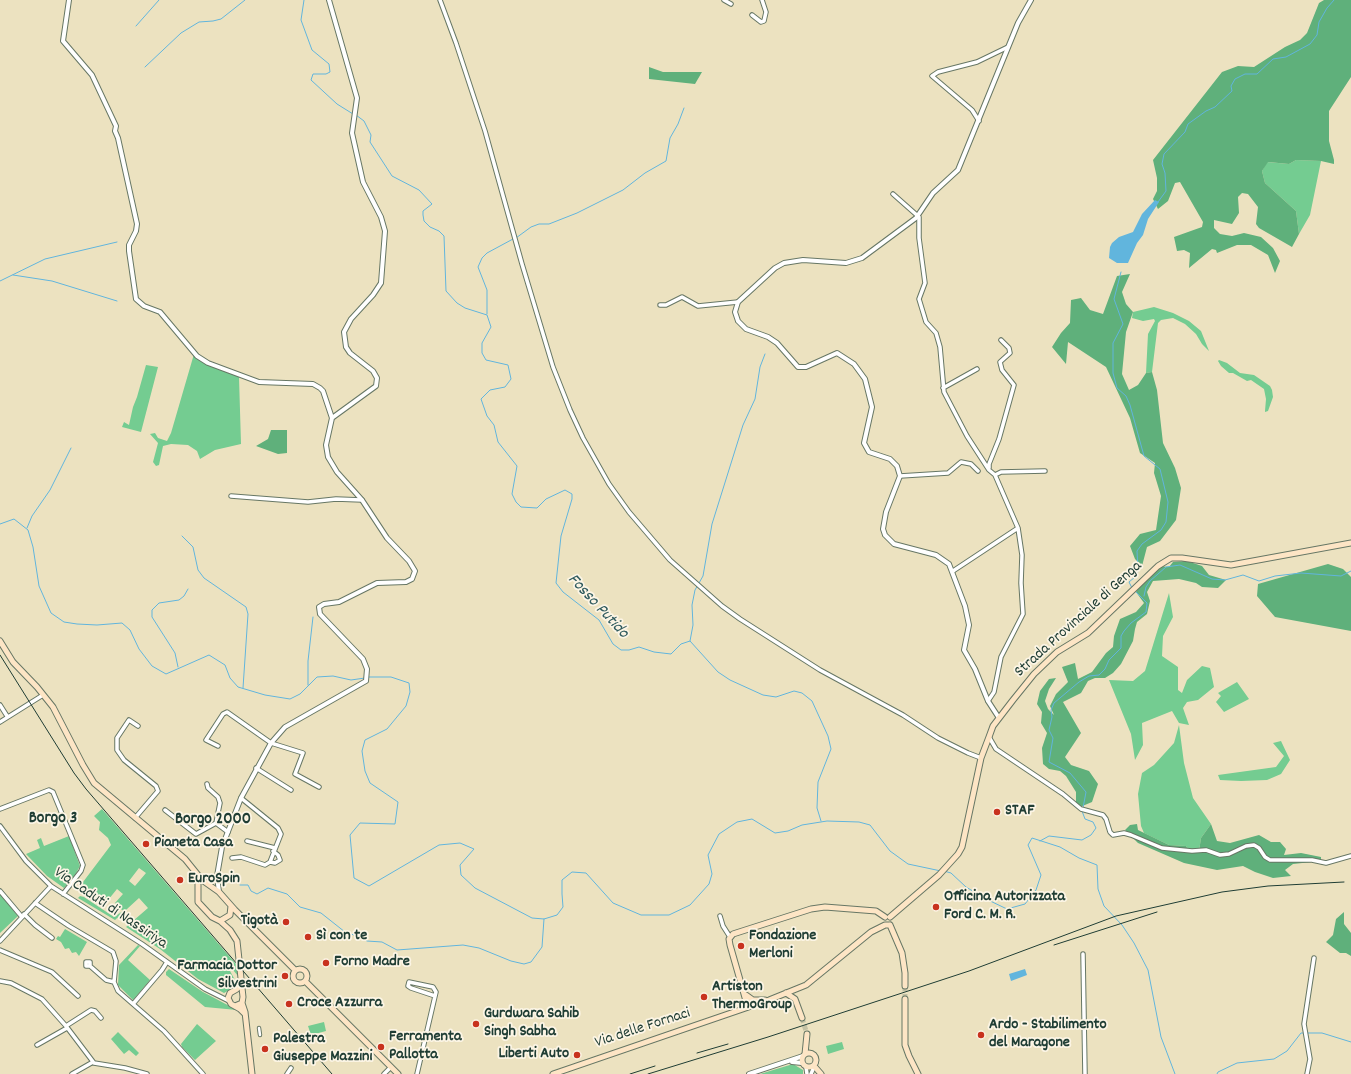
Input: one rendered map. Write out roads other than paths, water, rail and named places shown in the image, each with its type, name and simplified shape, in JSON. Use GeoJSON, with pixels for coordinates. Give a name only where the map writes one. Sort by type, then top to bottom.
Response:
{"type":"FeatureCollection","features":[{"type":"Feature","properties":{"kind":"main road","name":"Strada Provinciale di Genga"},"geometry":{"type":"LineString","coordinates":[[888,917],[949,865],[962,847],[981,758],[989,736],[999,718],[1034,674],[1057,652],[1088,633],[1158,566],[1171,558],[1182,558],[1231,566],[1351,543]]}},
{"type":"Feature","properties":{"kind":"main road"},"geometry":{"type":"LineString","coordinates":[[0,641],[13,662],[43,695],[58,716],[82,765],[94,783],[185,859],[198,875],[219,892],[295,970]]}},
{"type":"Feature","properties":{"kind":"main road"},"geometry":{"type":"LineString","coordinates":[[198,875],[198,902],[212,917],[220,921],[230,930]]}},
{"type":"Feature","properties":{"kind":"main road"},"geometry":{"type":"LineString","coordinates":[[198,894],[202,889],[210,885]]}},
{"type":"Feature","properties":{"kind":"main road"},"geometry":{"type":"LineString","coordinates":[[231,906],[227,924],[237,941],[242,983],[242,1003],[244,1006],[252,1074]]}},
{"type":"Feature","properties":{"kind":"main road"},"geometry":{"type":"LineString","coordinates":[[739,1011],[746,1004],[746,995],[730,945],[730,937],[802,912],[826,907],[876,911],[888,917],[892,921],[887,925]]}},
{"type":"Feature","properties":{"kind":"main road"},"geometry":{"type":"LineString","coordinates":[[220,921],[228,916],[241,915]]}},
{"type":"Feature","properties":{"kind":"main road"},"geometry":{"type":"LineString","coordinates":[[888,917],[883,921],[887,925],[902,953],[905,986]]}},
{"type":"Feature","properties":{"kind":"main road","name":"Via delle Fornaci"},"geometry":{"type":"LineString","coordinates":[[552,1074],[739,1011],[806,985],[872,932],[887,925]]}},
{"type":"Feature","properties":{"kind":"main road"},"geometry":{"type":"LineString","coordinates":[[295,970],[302,968],[306,970],[308,975],[306,981]]}},
{"type":"Feature","properties":{"kind":"main road"},"geometry":{"type":"LineString","coordinates":[[295,970],[293,974],[295,980],[301,983],[306,981]]}},
{"type":"Feature","properties":{"kind":"main road"},"geometry":{"type":"LineString","coordinates":[[306,981],[398,1074]]}},
{"type":"Feature","properties":{"kind":"main road"},"geometry":{"type":"LineString","coordinates":[[230,996],[242,983]]}},
{"type":"Feature","properties":{"kind":"main road"},"geometry":{"type":"LineString","coordinates":[[230,996],[238,992],[243,996]]}},
{"type":"Feature","properties":{"kind":"main road"},"geometry":{"type":"LineString","coordinates":[[786,993],[795,999],[802,1018]]}},
{"type":"Feature","properties":{"kind":"main road"},"geometry":{"type":"LineString","coordinates":[[746,995],[753,1000],[769,1000]]}},
{"type":"Feature","properties":{"kind":"main road"},"geometry":{"type":"LineString","coordinates":[[230,996],[235,1006],[245,1014]]}},
{"type":"Feature","properties":{"kind":"main road"},"geometry":{"type":"LineString","coordinates":[[905,999],[906,1045],[909,1056],[918,1074]]}},
{"type":"Feature","properties":{"kind":"main road"},"geometry":{"type":"LineString","coordinates":[[235,1006],[242,1003]]}},
{"type":"Feature","properties":{"kind":"main road"},"geometry":{"type":"LineString","coordinates":[[807,1034],[802,1062],[806,1067],[814,1066]]}},
{"type":"Feature","properties":{"kind":"main road"},"geometry":{"type":"LineString","coordinates":[[804,1055],[810,1053],[815,1056],[816,1061],[814,1066]]}},
{"type":"Feature","properties":{"kind":"main road"},"geometry":{"type":"LineString","coordinates":[[814,1066],[821,1074]]}},
{"type":"Feature","properties":{"kind":"street"},"geometry":{"type":"LineString","coordinates":[[69,0],[63,41],[92,75],[116,126],[115,131],[118,138],[137,224],[129,251],[136,299],[139,303],[160,312],[197,356],[208,363],[267,383],[312,384],[323,391],[332,418],[326,445],[328,457],[337,472],[362,500],[387,538],[409,561],[415,571],[412,579],[406,582],[377,582],[344,600],[324,604],[319,607],[320,614],[363,659],[367,669],[367,679],[365,682],[285,727],[271,743],[256,768],[222,847],[217,876],[219,892]]}},
{"type":"Feature","properties":{"kind":"street"},"geometry":{"type":"LineString","coordinates":[[329,0],[355,87],[357,104],[352,127],[353,141],[363,182],[382,217],[385,231],[381,283],[373,296],[351,319],[344,332],[344,339],[350,353],[373,371],[377,382],[374,388],[332,418]]}},
{"type":"Feature","properties":{"kind":"street"},"geometry":{"type":"LineString","coordinates":[[440,0],[485,131],[522,264],[553,367],[583,438],[609,484],[629,512],[661,549],[704,591],[740,619],[820,670],[903,715],[950,745],[981,758]]}},
{"type":"Feature","properties":{"kind":"street"},"geometry":{"type":"LineString","coordinates":[[724,0],[732,4]]}},
{"type":"Feature","properties":{"kind":"street"},"geometry":{"type":"LineString","coordinates":[[752,15],[761,22],[764,21],[766,12],[762,0]]}},
{"type":"Feature","properties":{"kind":"street"},"geometry":{"type":"LineString","coordinates":[[999,718],[988,701],[975,669],[964,650],[969,625],[965,606],[953,571],[949,564],[943,558],[894,544],[885,535],[883,529],[886,512],[900,476],[897,466],[890,459],[869,452],[864,443],[872,407],[866,379],[854,364],[837,353],[806,367],[798,367],[777,343],[768,337],[746,329],[738,321],[735,312],[738,302],[775,268],[784,263],[803,260],[846,263],[862,258],[918,215],[933,193],[958,170],[1021,15],[1031,0]]}},
{"type":"Feature","properties":{"kind":"street"},"geometry":{"type":"LineString","coordinates":[[979,121],[972,110],[957,95],[932,76],[938,72],[977,62],[1003,51],[1009,46]]}},
{"type":"Feature","properties":{"kind":"street"},"geometry":{"type":"LineString","coordinates":[[893,194],[918,215],[925,283],[920,299],[926,322],[936,334],[940,347],[943,388],[967,436],[989,470],[995,475],[1018,528],[1022,555],[1021,582],[1023,614],[1001,657],[994,692],[988,701]]}},
{"type":"Feature","properties":{"kind":"street"},"geometry":{"type":"LineString","coordinates":[[660,305],[666,305],[682,296],[698,306],[738,302]]}},
{"type":"Feature","properties":{"kind":"street"},"geometry":{"type":"LineString","coordinates":[[989,470],[989,464],[999,439],[1008,402],[1014,385],[1002,370],[1000,362],[1010,353],[1009,348],[1001,340]]}},
{"type":"Feature","properties":{"kind":"street"},"geometry":{"type":"LineString","coordinates":[[943,388],[977,369]]}},
{"type":"Feature","properties":{"kind":"street"},"geometry":{"type":"LineString","coordinates":[[900,476],[948,473],[960,462],[971,464],[978,471]]}},
{"type":"Feature","properties":{"kind":"street"},"geometry":{"type":"LineString","coordinates":[[995,475],[1001,472],[1045,471]]}},
{"type":"Feature","properties":{"kind":"street"},"geometry":{"type":"LineString","coordinates":[[230,496],[308,502],[336,499],[362,500]]}},
{"type":"Feature","properties":{"kind":"street"},"geometry":{"type":"LineString","coordinates":[[953,571],[1018,528]]}},
{"type":"Feature","properties":{"kind":"street"},"geometry":{"type":"LineString","coordinates":[[0,722],[7,716],[43,695]]}},
{"type":"Feature","properties":{"kind":"street"},"geometry":{"type":"LineString","coordinates":[[0,705],[7,716]]}},
{"type":"Feature","properties":{"kind":"street"},"geometry":{"type":"LineString","coordinates":[[218,746],[206,740],[223,714],[227,712],[271,743],[303,753],[295,774],[319,788]]}},
{"type":"Feature","properties":{"kind":"street"},"geometry":{"type":"LineString","coordinates":[[135,818],[158,791],[156,786],[124,760],[117,750],[117,738],[129,720],[138,726]]}},
{"type":"Feature","properties":{"kind":"street"},"geometry":{"type":"LineString","coordinates":[[989,736],[996,749],[1063,794],[1083,810],[1103,815],[1112,834],[1131,835],[1162,848],[1192,851],[1206,850],[1224,855],[1246,846],[1254,845],[1259,848],[1267,859],[1282,861],[1312,860],[1326,863],[1351,856]]}},
{"type":"Feature","properties":{"kind":"street"},"geometry":{"type":"LineString","coordinates":[[256,768],[291,790]]}},
{"type":"Feature","properties":{"kind":"street"},"geometry":{"type":"LineString","coordinates":[[164,810],[196,834],[216,823],[220,803],[218,797],[208,788],[207,784]]}},
{"type":"Feature","properties":{"kind":"street"},"geometry":{"type":"LineString","coordinates":[[0,809],[49,790],[53,792],[83,865],[81,871],[62,894]]}},
{"type":"Feature","properties":{"kind":"street"},"geometry":{"type":"LineString","coordinates":[[242,798],[278,828],[281,834],[270,862]]}},
{"type":"Feature","properties":{"kind":"street"},"geometry":{"type":"LineString","coordinates":[[216,823],[228,832]]}},
{"type":"Feature","properties":{"kind":"street","name":"Via Caduti di Nassiriya"},"geometry":{"type":"LineString","coordinates":[[0,826],[26,861],[51,886],[125,933],[205,989],[220,996],[230,996]]}},
{"type":"Feature","properties":{"kind":"street"},"geometry":{"type":"LineString","coordinates":[[232,858],[241,857],[265,865],[270,862],[275,863],[280,860],[274,850],[247,841]]}},
{"type":"Feature","properties":{"kind":"street"},"geometry":{"type":"LineString","coordinates":[[210,885],[217,876]]}},
{"type":"Feature","properties":{"kind":"street"},"geometry":{"type":"LineString","coordinates":[[0,941],[51,886]]}},
{"type":"Feature","properties":{"kind":"street"},"geometry":{"type":"LineString","coordinates":[[0,892],[23,916],[52,938]]}},
{"type":"Feature","properties":{"kind":"street"},"geometry":{"type":"LineString","coordinates":[[35,903],[69,926],[113,952],[116,961],[114,982],[118,991],[164,1032],[203,1074]]}},
{"type":"Feature","properties":{"kind":"street"},"geometry":{"type":"LineString","coordinates":[[720,916],[723,926],[730,937]]}},
{"type":"Feature","properties":{"kind":"street"},"geometry":{"type":"LineString","coordinates":[[0,950],[52,972],[78,996]]}},
{"type":"Feature","properties":{"kind":"street"},"geometry":{"type":"LineString","coordinates":[[1083,954],[1085,1074]]}},
{"type":"Feature","properties":{"kind":"street"},"geometry":{"type":"LineString","coordinates":[[1307,1074],[1310,1059],[1304,1027],[1314,958]]}},
{"type":"Feature","properties":{"kind":"street"},"geometry":{"type":"LineString","coordinates":[[133,1004],[167,962]]}},
{"type":"Feature","properties":{"kind":"street"},"geometry":{"type":"LineString","coordinates":[[90,966],[106,980],[114,982]]}},
{"type":"Feature","properties":{"kind":"street"},"geometry":{"type":"LineString","coordinates":[[0,981],[11,983],[42,999],[67,1027],[93,1062],[147,1074]]}},
{"type":"Feature","properties":{"kind":"street"},"geometry":{"type":"LineString","coordinates":[[417,1074],[435,996],[436,989],[409,982],[408,986],[411,988],[435,996]]}},
{"type":"Feature","properties":{"kind":"street"},"geometry":{"type":"LineString","coordinates":[[37,1045],[67,1027],[91,1010],[95,1011],[101,1018]]}},
{"type":"Feature","properties":{"kind":"street"},"geometry":{"type":"LineString","coordinates":[[259,1028],[260,1035]]}},
{"type":"Feature","properties":{"kind":"street"},"geometry":{"type":"LineString","coordinates":[[749,1074],[788,1062],[804,1055]]}},
{"type":"Feature","properties":{"kind":"street"},"geometry":{"type":"LineString","coordinates":[[72,1074],[93,1062]]}},
{"type":"Feature","properties":{"kind":"street"},"geometry":{"type":"LineString","coordinates":[[788,1062],[802,1062]]}},
{"type":"Feature","properties":{"kind":"street"},"geometry":{"type":"LineString","coordinates":[[811,1074],[814,1066]]}},
{"type":"Feature","properties":{"kind":"street"},"geometry":{"type":"LineString","coordinates":[[384,1074],[391,1067]]}},
{"type":"Feature","properties":{"kind":"street"},"geometry":{"type":"LineString","coordinates":[[806,1067],[807,1074]]}},
{"type":"Feature","properties":{"kind":"street"},"geometry":{"type":"LineString","coordinates":[[287,1074],[291,1068]]}},
{"type":"Feature","properties":{"kind":"water"},"geometry":{"type":"Polygon","coordinates":[[[1155,200],[1159,202],[1148,219],[1143,235],[1137,243],[1128,263],[1117,263],[1109,258],[1112,243],[1119,237],[1133,232],[1142,214],[1155,200]]]}},
{"type":"Feature","properties":{"kind":"water"},"geometry":{"type":"Polygon","coordinates":[[[1025,969],[1027,975],[1011,981],[1009,974],[1025,969]]]}},
{"type":"Feature","properties":{"kind":"waterway"},"geometry":{"type":"LineString","coordinates":[[136,26],[159,0]]}},
{"type":"Feature","properties":{"kind":"waterway"},"geometry":{"type":"LineString","coordinates":[[145,67],[181,33],[199,22],[221,19],[245,0]]}},
{"type":"Feature","properties":{"kind":"waterway","name":"Fosso Putido"},"geometry":{"type":"LineString","coordinates":[[304,0],[301,20],[312,50],[329,64],[330,72],[326,74],[313,74],[311,80],[337,104],[353,114]]}},
{"type":"Feature","properties":{"kind":"waterway"},"geometry":{"type":"LineString","coordinates":[[1158,202],[1166,191],[1165,173],[1162,164],[1164,154],[1185,132],[1188,124],[1206,111],[1215,107],[1232,91],[1231,86],[1235,79],[1245,74],[1257,74],[1273,59],[1286,57],[1310,44],[1317,35],[1319,22],[1327,8],[1334,0]]}},
{"type":"Feature","properties":{"kind":"waterway"},"geometry":{"type":"LineString","coordinates":[[516,238],[531,227],[539,224],[549,224],[577,213],[623,190],[645,173],[666,161],[670,138],[678,124],[684,108]]}},
{"type":"Feature","properties":{"kind":"waterway","name":"Fosso Putido"},"geometry":{"type":"LineString","coordinates":[[356,115],[364,121],[371,135],[370,142],[392,176],[419,190],[432,204],[423,211],[423,215],[424,221],[444,236],[446,291],[457,303],[465,308],[487,315],[491,327],[482,343],[482,353],[486,360],[508,365],[511,379],[505,387],[490,390],[481,399],[487,416],[494,425],[498,442],[517,466],[512,494],[516,502],[521,507],[537,508],[546,499],[565,490],[572,494],[572,499],[561,536],[556,583],[563,592],[599,620],[613,644],[621,650],[629,650],[639,647],[654,652],[671,654],[681,644],[690,641],[718,672],[730,680],[763,695],[776,697],[794,691],[802,693],[812,701],[828,736],[831,749],[818,782],[817,808],[821,821]]}},
{"type":"Feature","properties":{"kind":"waterway"},"geometry":{"type":"LineString","coordinates":[[487,314],[487,290],[478,267],[482,258],[487,253],[513,239]]}},
{"type":"Feature","properties":{"kind":"waterway"},"geometry":{"type":"LineString","coordinates":[[0,281],[45,259],[117,242]]}},
{"type":"Feature","properties":{"kind":"waterway"},"geometry":{"type":"LineString","coordinates":[[1121,272],[1114,299],[1123,324],[1113,343],[1113,373],[1117,388],[1126,396],[1130,405],[1144,456],[1160,469],[1168,502],[1166,522],[1161,530],[1142,544],[1137,551],[1138,571],[1135,577],[1129,582],[1132,588]]}},
{"type":"Feature","properties":{"kind":"waterway"},"geometry":{"type":"LineString","coordinates":[[13,275],[52,281],[117,301]]}},
{"type":"Feature","properties":{"kind":"waterway"},"geometry":{"type":"LineString","coordinates":[[690,641],[693,625],[692,605],[695,590],[703,576],[712,524],[743,425],[755,399],[760,367],[765,354]]}},
{"type":"Feature","properties":{"kind":"waterway"},"geometry":{"type":"LineString","coordinates":[[27,528],[32,516],[50,490],[71,448]]}},
{"type":"Feature","properties":{"kind":"waterway"},"geometry":{"type":"LineString","coordinates":[[0,524],[14,519],[28,530],[33,547],[39,586],[51,613],[64,622],[77,624],[97,625],[122,623],[130,630],[139,649],[152,666],[166,674],[209,655],[225,665],[230,678],[238,687],[265,695],[290,699],[300,694],[317,677],[333,676],[351,680],[365,678]]}},
{"type":"Feature","properties":{"kind":"waterway"},"geometry":{"type":"LineString","coordinates":[[182,536],[193,547],[198,570],[204,578],[246,607],[248,614],[243,688]]}},
{"type":"Feature","properties":{"kind":"waterway"},"geometry":{"type":"LineString","coordinates":[[1144,596],[1146,587],[1150,581],[1166,567],[1180,565],[1212,579],[1225,580],[1243,575],[1259,581],[1275,576],[1301,573],[1341,576],[1351,571]]}},
{"type":"Feature","properties":{"kind":"waterway"},"geometry":{"type":"LineString","coordinates":[[178,667],[175,653],[152,617],[152,610],[159,603],[179,600],[184,596],[188,589]]}},
{"type":"Feature","properties":{"kind":"waterway"},"geometry":{"type":"LineString","coordinates":[[1083,808],[1086,792],[1070,773],[1049,762],[1053,738],[1049,730],[1052,717],[1051,710],[1054,703],[1079,682],[1089,676],[1099,675],[1105,669],[1109,660],[1121,648],[1121,636],[1124,631],[1131,623],[1146,612],[1147,603],[1135,591]]}},
{"type":"Feature","properties":{"kind":"waterway"},"geometry":{"type":"LineString","coordinates":[[308,685],[308,661],[313,617]]}},
{"type":"Feature","properties":{"kind":"waterway"},"geometry":{"type":"LineString","coordinates":[[368,677],[391,677],[409,683],[410,692],[406,706],[387,729],[365,740],[362,751],[365,771],[370,783],[398,802],[395,824],[360,823],[350,835],[354,878],[369,886],[439,845],[460,843],[474,849],[460,865],[461,875],[475,888],[532,918],[544,919],[557,915],[563,907],[562,880],[572,872],[586,873],[613,903],[641,915],[669,915],[690,905],[709,884],[712,874],[708,855],[719,834],[737,822],[752,819],[775,833],[788,831],[802,825],[827,821],[859,822],[870,825],[890,851],[908,864],[941,871]]}},
{"type":"Feature","properties":{"kind":"waterway"},"geometry":{"type":"LineString","coordinates":[[1040,841],[1049,836],[1082,840],[1091,835],[1096,828],[1093,822],[1085,819],[1082,811]]}},
{"type":"Feature","properties":{"kind":"waterway"},"geometry":{"type":"LineString","coordinates":[[944,871],[951,873],[966,887],[1007,909],[1025,904],[1036,890],[1041,875],[1028,845],[1032,838],[1060,847],[1079,858],[1097,865],[1098,889],[1104,906],[1122,925],[1134,943],[1148,970],[1161,1037],[1175,1074]]}},
{"type":"Feature","properties":{"kind":"waterway"},"geometry":{"type":"LineString","coordinates":[[240,885],[248,885],[251,891],[257,894],[268,888],[287,894],[300,907],[321,913],[345,932],[367,941],[382,942],[397,950],[463,945],[479,948],[511,961],[524,964],[531,962],[542,947],[544,919]]}},
{"type":"Feature","properties":{"kind":"waterway"},"geometry":{"type":"LineString","coordinates":[[1217,1074],[1218,1072],[1237,1063],[1274,1059],[1287,1051],[1301,1033],[1304,1033]]}},
{"type":"Feature","properties":{"kind":"waterway"},"geometry":{"type":"LineString","coordinates":[[1307,1033],[1322,1033],[1351,1042]]}},
{"type":"Feature","properties":{"kind":"tunnel"},"geometry":{"type":"LineString","coordinates":[[905,986],[905,999]]}},
{"type":"Feature","properties":{"kind":"tunnel"},"geometry":{"type":"LineString","coordinates":[[802,1018],[807,1034]]}},
{"type":"Feature","properties":{"kind":"railway"},"geometry":{"type":"LineString","coordinates":[[0,655],[74,773],[86,789],[332,1074]]}},
{"type":"Feature","properties":{"kind":"railway"},"geometry":{"type":"LineString","coordinates":[[648,1074],[768,1037],[969,971],[1116,916],[1222,892],[1268,886],[1344,882]]}},
{"type":"Feature","properties":{"kind":"railway"},"geometry":{"type":"LineString","coordinates":[[1054,945],[1157,912]]}},
{"type":"Feature","properties":{"kind":"railway"},"geometry":{"type":"LineString","coordinates":[[697,1053],[728,1044]]}},
{"type":"Feature","properties":{"kind":"railway"},"geometry":{"type":"LineString","coordinates":[[630,1074],[655,1066]]}},
{"type":"Feature","properties":{"kind":"place","name":"STAF"},"geometry":{"type":"Point","coordinates":[997,812]}},
{"type":"Feature","properties":{"kind":"place","name":"Pianeta Casa"},"geometry":{"type":"Point","coordinates":[146,844]}},
{"type":"Feature","properties":{"kind":"place","name":"EuroSpin"},"geometry":{"type":"Point","coordinates":[180,880]}},
{"type":"Feature","properties":{"kind":"place","name":"Officina Autorizzata Ford C. M. R."},"geometry":{"type":"Point","coordinates":[936,907]}},
{"type":"Feature","properties":{"kind":"place","name":"Tigotà"},"geometry":{"type":"Point","coordinates":[286,922]}},
{"type":"Feature","properties":{"kind":"place","name":"Sì con te"},"geometry":{"type":"Point","coordinates":[308,937]}},
{"type":"Feature","properties":{"kind":"place","name":"Fondazione Merloni"},"geometry":{"type":"Point","coordinates":[741,946]}},
{"type":"Feature","properties":{"kind":"place","name":"Forno Madre"},"geometry":{"type":"Point","coordinates":[326,963]}},
{"type":"Feature","properties":{"kind":"place","name":"Farmacia Dottor Silvestrini"},"geometry":{"type":"Point","coordinates":[285,976]}},
{"type":"Feature","properties":{"kind":"place","name":"Artiston ThermoGroup"},"geometry":{"type":"Point","coordinates":[704,997]}},
{"type":"Feature","properties":{"kind":"place","name":"Croce Azzurra"},"geometry":{"type":"Point","coordinates":[289,1004]}},
{"type":"Feature","properties":{"kind":"place","name":"Gurdwara Sahib Singh Sabha"},"geometry":{"type":"Point","coordinates":[476,1024]}},
{"type":"Feature","properties":{"kind":"place","name":"Ardo - Stabilimento del Maragone"},"geometry":{"type":"Point","coordinates":[981,1035]}},
{"type":"Feature","properties":{"kind":"place","name":"Ferramenta Pallotta"},"geometry":{"type":"Point","coordinates":[381,1047]}},
{"type":"Feature","properties":{"kind":"place","name":"Palestra Giuseppe Mazzini"},"geometry":{"type":"Point","coordinates":[265,1049]}},
{"type":"Feature","properties":{"kind":"place","name":"Liberti Auto"},"geometry":{"type":"Point","coordinates":[577,1055]}},
{"type":"Feature","properties":{"kind":"district","name":"Borgo 3"},"geometry":{"type":"Point","coordinates":[53,820]}},
{"type":"Feature","properties":{"kind":"district","name":"Borgo 2000"},"geometry":{"type":"Point","coordinates":[213,821]}}]}
